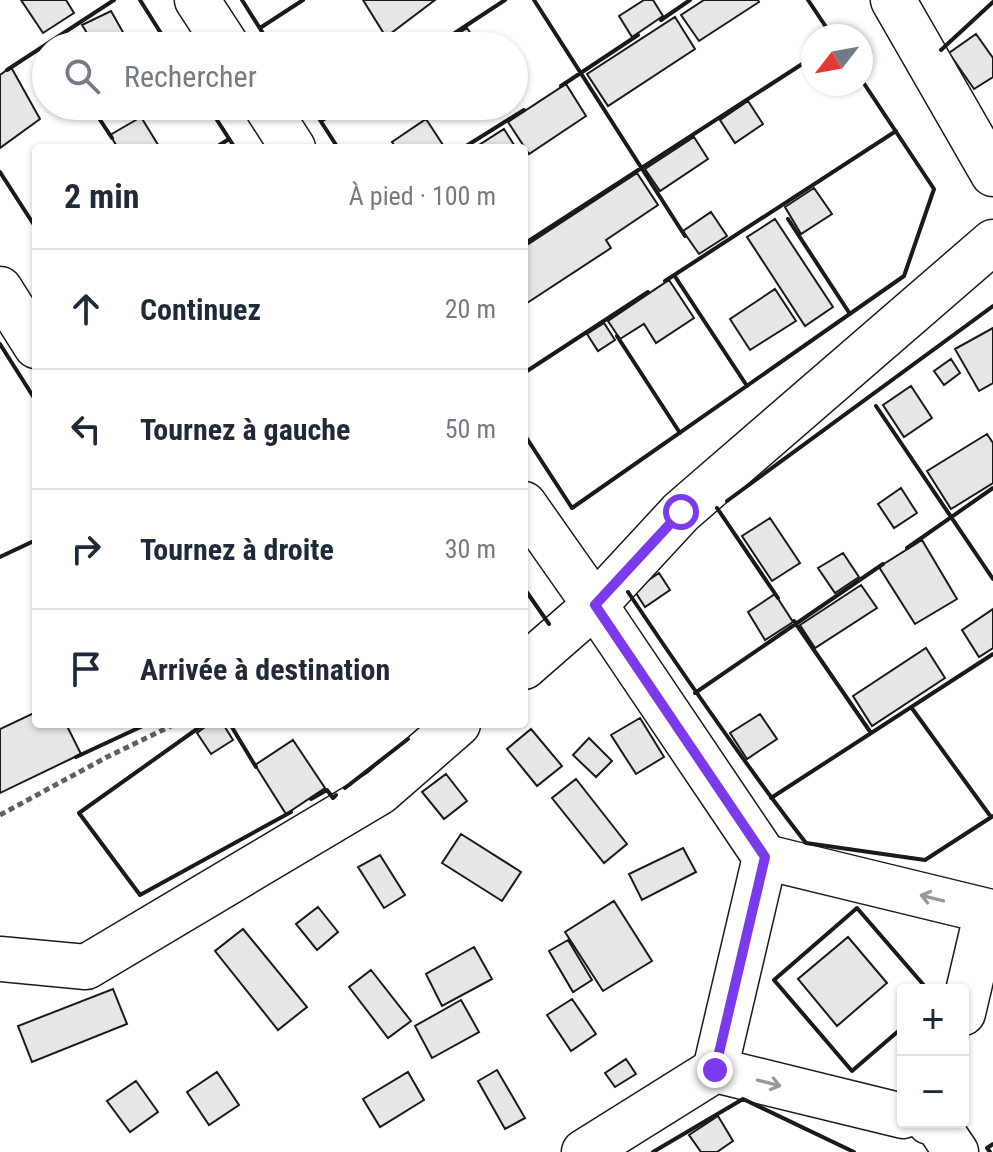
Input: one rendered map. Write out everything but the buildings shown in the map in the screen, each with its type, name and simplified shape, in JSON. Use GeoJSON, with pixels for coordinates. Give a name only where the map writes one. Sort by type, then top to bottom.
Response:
{"type":"FeatureCollection","features":[{"type":"Feature","properties":{"kind":"street"},"geometry":{"type":"LineString","coordinates":[[197,0],[218,32]]}},
{"type":"Feature","properties":{"kind":"street"},"geometry":{"type":"LineString","coordinates":[[893,0],[993,174]]}},
{"type":"Feature","properties":{"kind":"street"},"geometry":{"type":"LineString","coordinates":[[275,120],[290,144]]}},
{"type":"Feature","properties":{"kind":"street"},"geometry":{"type":"LineString","coordinates":[[528,664],[595,605],[681,512],[993,242]]}},
{"type":"Feature","properties":{"kind":"street"},"geometry":{"type":"LineString","coordinates":[[0,289],[32,340]]}},
{"type":"Feature","properties":{"kind":"street"},"geometry":{"type":"LineString","coordinates":[[528,510],[765,857],[990,909],[969,990]]}},
{"type":"Feature","properties":{"kind":"street"},"geometry":{"type":"LineString","coordinates":[[2,962],[86,967],[380,792],[453,728]]}},
{"type":"Feature","properties":{"kind":"street"},"geometry":{"type":"LineString","coordinates":[[584,1152],[715,1070],[765,857]]}},
{"type":"Feature","properties":{"kind":"street"},"geometry":{"type":"LineString","coordinates":[[715,1070],[897,1118]]}},
{"type":"Feature","properties":{"kind":"path"},"geometry":{"type":"LineString","coordinates":[[0,815],[167,728]]}},
{"type":"Feature","properties":{"kind":"wall"},"geometry":{"type":"LineString","coordinates":[[65,32],[114,0]]}},
{"type":"Feature","properties":{"kind":"wall"},"geometry":{"type":"LineString","coordinates":[[140,0],[160,32]]}},
{"type":"Feature","properties":{"kind":"wall"},"geometry":{"type":"LineString","coordinates":[[242,0],[262,32]]}},
{"type":"Feature","properties":{"kind":"wall"},"geometry":{"type":"LineString","coordinates":[[260,28],[303,0]]}},
{"type":"Feature","properties":{"kind":"wall"},"geometry":{"type":"LineString","coordinates":[[456,32],[505,0]]}},
{"type":"Feature","properties":{"kind":"wall"},"geometry":{"type":"LineString","coordinates":[[534,0],[685,236]]}},
{"type":"Feature","properties":{"kind":"wall"},"geometry":{"type":"LineString","coordinates":[[661,20],[690,0]]}},
{"type":"Feature","properties":{"kind":"wall"},"geometry":{"type":"LineString","coordinates":[[808,0],[824,24]]}},
{"type":"Feature","properties":{"kind":"wall"},"geometry":{"type":"LineString","coordinates":[[941,50],[993,2]]}},
{"type":"Feature","properties":{"kind":"wall"},"geometry":{"type":"LineString","coordinates":[[561,86],[638,35]]}},
{"type":"Feature","properties":{"kind":"wall"},"geometry":{"type":"LineString","coordinates":[[7,70],[32,54]]}},
{"type":"Feature","properties":{"kind":"wall"},"geometry":{"type":"LineString","coordinates":[[528,241],[801,65]]}},
{"type":"Feature","properties":{"kind":"wall"},"geometry":{"type":"LineString","coordinates":[[528,440],[572,508],[904,276],[934,189],[872,96]]}},
{"type":"Feature","properties":{"kind":"wall"},"geometry":{"type":"LineString","coordinates":[[100,120],[112,138]]}},
{"type":"Feature","properties":{"kind":"wall"},"geometry":{"type":"LineString","coordinates":[[217,120],[232,144]]}},
{"type":"Feature","properties":{"kind":"wall"},"geometry":{"type":"LineString","coordinates":[[320,120],[335,144]]}},
{"type":"Feature","properties":{"kind":"wall"},"geometry":{"type":"LineString","coordinates":[[469,144],[508,120]]}},
{"type":"Feature","properties":{"kind":"wall"},"geometry":{"type":"LineString","coordinates":[[665,281],[896,131]]}},
{"type":"Feature","properties":{"kind":"wall"},"geometry":{"type":"LineString","coordinates":[[221,144],[229,139]]}},
{"type":"Feature","properties":{"kind":"wall"},"geometry":{"type":"LineString","coordinates":[[0,172],[32,222]]}},
{"type":"Feature","properties":{"kind":"wall"},"geometry":{"type":"LineString","coordinates":[[788,219],[850,314]]}},
{"type":"Feature","properties":{"kind":"wall"},"geometry":{"type":"LineString","coordinates":[[674,275],[747,386]]}},
{"type":"Feature","properties":{"kind":"wall"},"geometry":{"type":"LineString","coordinates":[[528,370],[648,292]]}},
{"type":"Feature","properties":{"kind":"wall"},"geometry":{"type":"LineString","coordinates":[[727,501],[993,306]]}},
{"type":"Feature","properties":{"kind":"wall"},"geometry":{"type":"LineString","coordinates":[[617,336],[680,433]]}},
{"type":"Feature","properties":{"kind":"wall"},"geometry":{"type":"LineString","coordinates":[[0,344],[32,395]]}},
{"type":"Feature","properties":{"kind":"wall"},"geometry":{"type":"LineString","coordinates":[[876,406],[993,579]]}},
{"type":"Feature","properties":{"kind":"wall"},"geometry":{"type":"LineString","coordinates":[[907,548],[993,488]]}},
{"type":"Feature","properties":{"kind":"wall"},"geometry":{"type":"LineString","coordinates":[[717,508],[778,598]]}},
{"type":"Feature","properties":{"kind":"wall"},"geometry":{"type":"LineString","coordinates":[[0,557],[32,542]]}},
{"type":"Feature","properties":{"kind":"wall"},"geometry":{"type":"LineString","coordinates":[[695,693],[883,564]]}},
{"type":"Feature","properties":{"kind":"wall"},"geometry":{"type":"LineString","coordinates":[[628,592],[715,719],[806,843],[925,860],[993,816]]}},
{"type":"Feature","properties":{"kind":"wall"},"geometry":{"type":"LineString","coordinates":[[528,594],[549,624]]}},
{"type":"Feature","properties":{"kind":"wall"},"geometry":{"type":"LineString","coordinates":[[794,621],[871,733]]}},
{"type":"Feature","properties":{"kind":"wall"},"geometry":{"type":"LineString","coordinates":[[771,798],[993,654]]}},
{"type":"Feature","properties":{"kind":"wall"},"geometry":{"type":"LineString","coordinates":[[911,707],[991,817]]}},
{"type":"Feature","properties":{"kind":"wall"},"geometry":{"type":"LineString","coordinates":[[76,757],[138,728]]}},
{"type":"Feature","properties":{"kind":"wall"},"geometry":{"type":"LineString","coordinates":[[198,728],[79,813],[140,895],[291,812]]}},
{"type":"Feature","properties":{"kind":"wall"},"geometry":{"type":"LineString","coordinates":[[232,728],[256,767]]}},
{"type":"Feature","properties":{"kind":"wall"},"geometry":{"type":"LineString","coordinates":[[345,788],[408,739]]}},
{"type":"Feature","properties":{"kind":"wall"},"geometry":{"type":"LineString","coordinates":[[311,799],[327,790],[333,798],[336,795]]}},
{"type":"Feature","properties":{"kind":"wall"},"geometry":{"type":"LineString","coordinates":[[897,1032],[852,1071],[774,980],[857,908],[923,984]]}},
{"type":"Feature","properties":{"kind":"wall"},"geometry":{"type":"LineString","coordinates":[[653,1152],[743,1099],[854,1152]]}},
{"type":"Feature","properties":{"kind":"wall"},"geometry":{"type":"LineString","coordinates":[[990,1152],[987,1148],[993,1144]]}},
{"type":"Feature","properties":{"kind":"route"},"geometry":{"type":"LineString","coordinates":[[681,512],[595,605],[765,857],[715,1070]]}}]}
